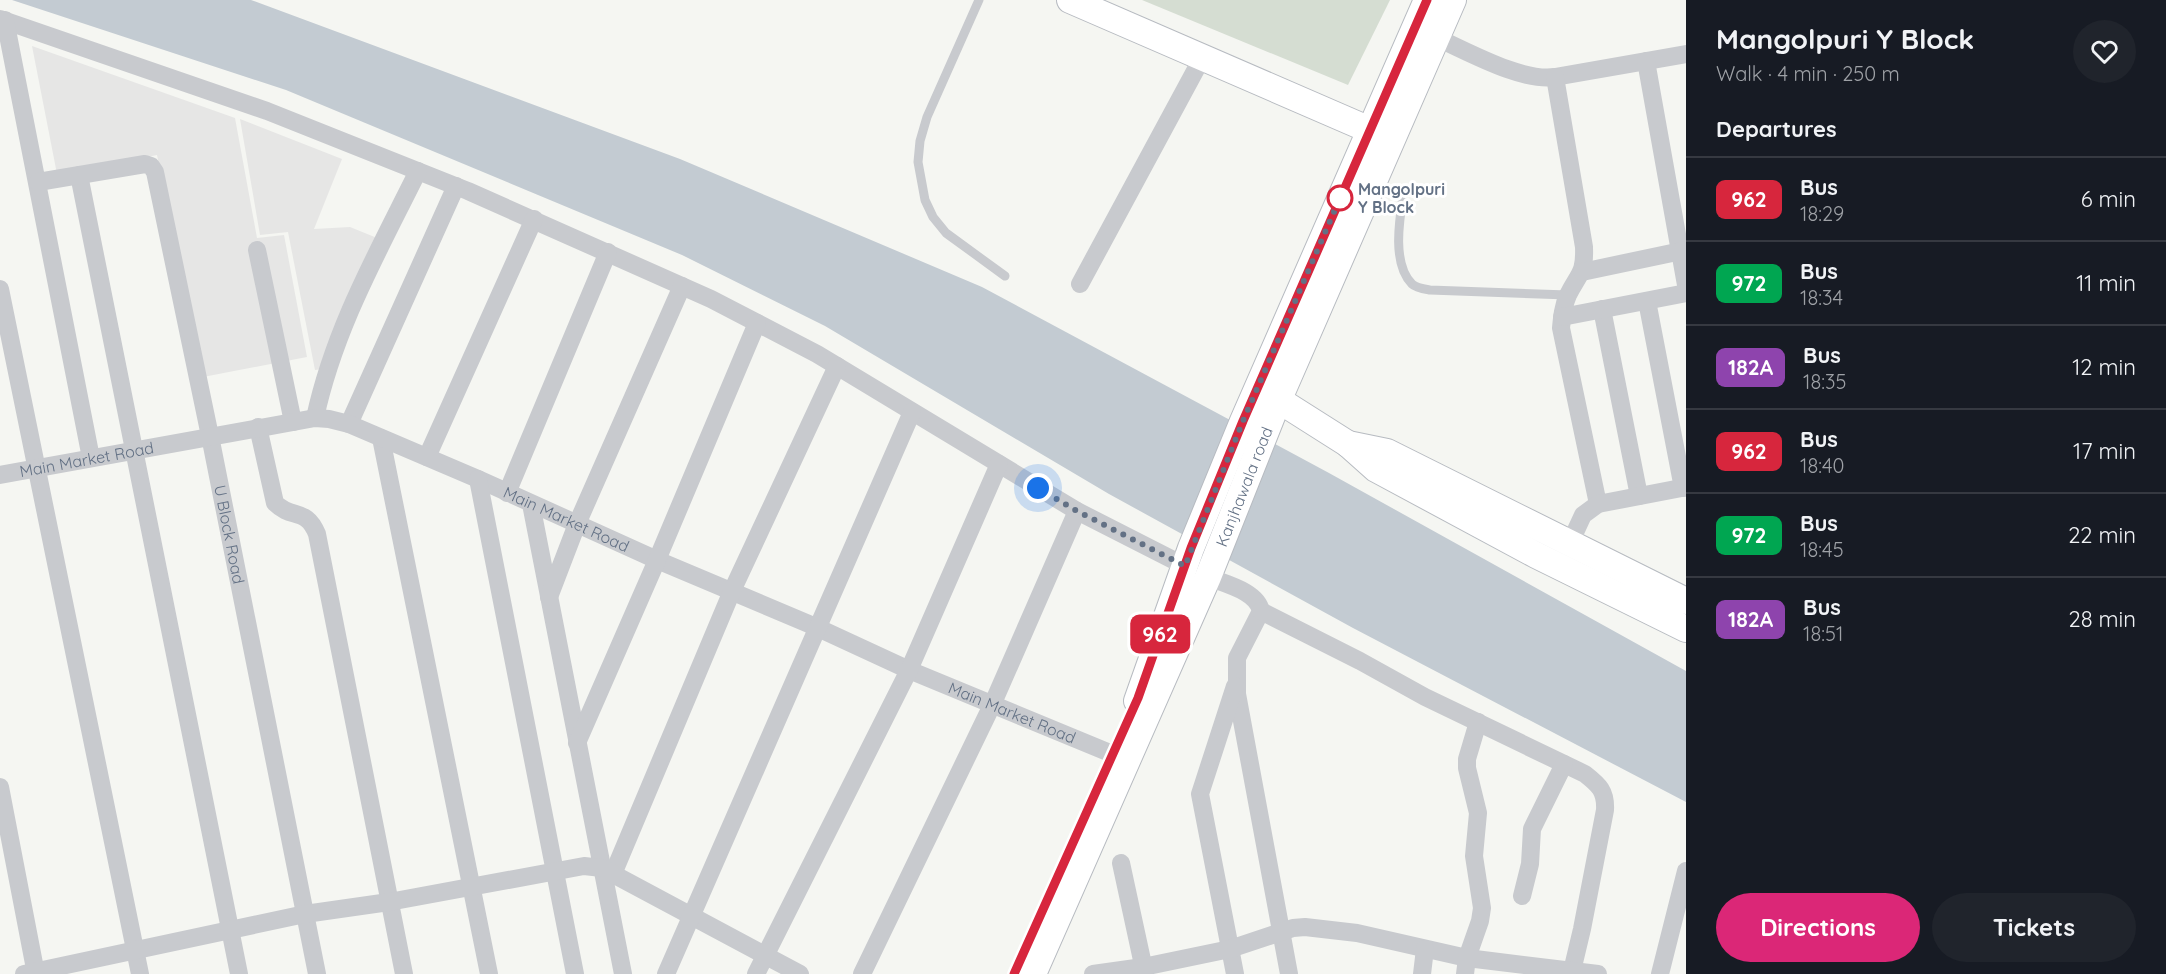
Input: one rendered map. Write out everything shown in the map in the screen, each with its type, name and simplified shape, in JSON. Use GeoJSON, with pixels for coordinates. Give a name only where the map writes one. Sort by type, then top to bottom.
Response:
{"type":"FeatureCollection","features":[{"type":"Feature","properties":{"kind":"main road"},"geometry":{"type":"LineString","coordinates":[[1070,0],[1380,135]]}},
{"type":"Feature","properties":{"kind":"main road","name":"Kanjhawala road"},"geometry":{"type":"LineString","coordinates":[[1014,974],[1210,571],[1265,432],[1268,394],[1380,135],[1427,0]]}},
{"type":"Feature","properties":{"kind":"main road","name":"Kanjhawala road"},"geometry":{"type":"LineString","coordinates":[[1380,135],[1453,0]]}},
{"type":"Feature","properties":{"kind":"main road"},"geometry":{"type":"LineString","coordinates":[[1268,394],[1348,444],[1387,452],[1565,555],[1686,629]]}},
{"type":"Feature","properties":{"kind":"main road","name":"Kanjhawala road"},"geometry":{"type":"LineString","coordinates":[[1033,974],[1120,756],[1188,557],[1243,421],[1268,394]]}},
{"type":"Feature","properties":{"kind":"main road"},"geometry":{"type":"LineString","coordinates":[[1565,555],[1686,602]]}},
{"type":"Feature","properties":{"kind":"street"},"geometry":{"type":"LineString","coordinates":[[2,19],[267,111],[456,186],[608,252],[757,323],[837,366],[1077,511],[1188,557]]}},
{"type":"Feature","properties":{"kind":"street"},"geometry":{"type":"LineString","coordinates":[[2,19],[38,183],[91,458]]}},
{"type":"Feature","properties":{"kind":"street"},"geometry":{"type":"LineString","coordinates":[[1435,37],[1524,75],[1537,78],[1555,77],[1686,54]]}},
{"type":"Feature","properties":{"kind":"street"},"geometry":{"type":"LineString","coordinates":[[1080,284],[1202,58]]}},
{"type":"Feature","properties":{"kind":"street"},"geometry":{"type":"LineString","coordinates":[[1646,61],[1683,251],[1686,285]]}},
{"type":"Feature","properties":{"kind":"street"},"geometry":{"type":"LineString","coordinates":[[1555,77],[1584,247],[1582,272],[1568,295],[1561,328],[1598,504]]}},
{"type":"Feature","properties":{"kind":"street","name":"U Block Road"},"geometry":{"type":"LineString","coordinates":[[38,183],[145,164],[151,166],[155,172],[317,974]]}},
{"type":"Feature","properties":{"kind":"street"},"geometry":{"type":"LineString","coordinates":[[315,418],[330,359],[354,301],[418,171]]}},
{"type":"Feature","properties":{"kind":"street"},"geometry":{"type":"LineString","coordinates":[[79,175],[239,974]]}},
{"type":"Feature","properties":{"kind":"street"},"geometry":{"type":"LineString","coordinates":[[349,424],[456,186]]}},
{"type":"Feature","properties":{"kind":"street"},"geometry":{"type":"LineString","coordinates":[[427,457],[534,219]]}},
{"type":"Feature","properties":{"kind":"street"},"geometry":{"type":"LineString","coordinates":[[257,250],[293,422]]}},
{"type":"Feature","properties":{"kind":"street"},"geometry":{"type":"LineString","coordinates":[[1582,272],[1683,251]]}},
{"type":"Feature","properties":{"kind":"street"},"geometry":{"type":"LineString","coordinates":[[507,493],[608,252]]}},
{"type":"Feature","properties":{"kind":"street"},"geometry":{"type":"LineString","coordinates":[[549,597],[578,524],[682,286]]}},
{"type":"Feature","properties":{"kind":"street"},"geometry":{"type":"LineString","coordinates":[[0,289],[140,974]]}},
{"type":"Feature","properties":{"kind":"street"},"geometry":{"type":"LineString","coordinates":[[1562,317],[1686,293]]}},
{"type":"Feature","properties":{"kind":"street"},"geometry":{"type":"LineString","coordinates":[[1565,555],[1583,515],[1598,504],[1684,487],[1647,301]]}},
{"type":"Feature","properties":{"kind":"street"},"geometry":{"type":"LineString","coordinates":[[1602,309],[1639,496]]}},
{"type":"Feature","properties":{"kind":"street"},"geometry":{"type":"LineString","coordinates":[[578,743],[757,323]]}},
{"type":"Feature","properties":{"kind":"street"},"geometry":{"type":"LineString","coordinates":[[608,871],[732,591],[837,366]]}},
{"type":"Feature","properties":{"kind":"street"},"geometry":{"type":"LineString","coordinates":[[666,974],[912,412]]}},
{"type":"Feature","properties":{"kind":"street","name":"Main Market Road"},"geometry":{"type":"LineString","coordinates":[[0,475],[315,418],[349,424],[657,560],[816,627],[909,670],[1120,756]]}},
{"type":"Feature","properties":{"kind":"street"},"geometry":{"type":"LineString","coordinates":[[258,427],[275,503],[282,510],[305,517],[312,522],[317,534],[404,974]]}},
{"type":"Feature","properties":{"kind":"street"},"geometry":{"type":"LineString","coordinates":[[381,438],[489,974]]}},
{"type":"Feature","properties":{"kind":"street"},"geometry":{"type":"LineString","coordinates":[[756,974],[909,670],[999,464]]}},
{"type":"Feature","properties":{"kind":"street"},"geometry":{"type":"LineString","coordinates":[[478,479],[575,974]]}},
{"type":"Feature","properties":{"kind":"street"},"geometry":{"type":"LineString","coordinates":[[531,504],[578,743],[608,871],[623,974]]}},
{"type":"Feature","properties":{"kind":"street"},"geometry":{"type":"LineString","coordinates":[[862,974],[993,703],[1077,511]]}},
{"type":"Feature","properties":{"kind":"street"},"geometry":{"type":"LineString","coordinates":[[1210,571],[1260,604],[1261,611],[1237,658],[1237,694],[1289,974]]}},
{"type":"Feature","properties":{"kind":"street"},"geometry":{"type":"LineString","coordinates":[[1095,974],[1182,966],[1230,948],[1305,927],[1329,928],[1425,949],[1466,966],[1587,973],[1582,929],[1605,810],[1605,796],[1600,786],[1585,774],[1261,611]]}},
{"type":"Feature","properties":{"kind":"street"},"geometry":{"type":"LineString","coordinates":[[1236,974],[1200,794],[1237,678]]}},
{"type":"Feature","properties":{"kind":"street"},"geometry":{"type":"LineString","coordinates":[[1466,966],[1482,909],[1474,856],[1478,813],[1467,768],[1467,759],[1478,722]]}},
{"type":"Feature","properties":{"kind":"street"},"geometry":{"type":"LineString","coordinates":[[1522,896],[1530,864],[1532,829],[1564,764]]}},
{"type":"Feature","properties":{"kind":"street"},"geometry":{"type":"LineString","coordinates":[[0,787],[32,973],[305,914],[472,888],[584,866],[608,871],[800,974]]}},
{"type":"Feature","properties":{"kind":"street"},"geometry":{"type":"LineString","coordinates":[[1121,863],[1144,970]]}},
{"type":"Feature","properties":{"kind":"street"},"geometry":{"type":"LineString","coordinates":[[1660,974],[1686,871]]}},
{"type":"Feature","properties":{"kind":"street"},"geometry":{"type":"LineString","coordinates":[[1422,974],[1425,949]]}},
{"type":"Feature","properties":{"kind":"lane"},"geometry":{"type":"LineString","coordinates":[[979,0],[927,117],[920,141],[918,162],[925,200],[933,217],[946,233],[1005,276]]}},
{"type":"Feature","properties":{"kind":"lane"},"geometry":{"type":"LineString","coordinates":[[1404,190],[1398,244],[1406,276],[1413,285],[1430,290],[1568,295]]}},
{"type":"Feature","properties":{"kind":"shaded area"},"geometry":{"type":"Polygon","coordinates":[[[12,0],[251,0],[680,159],[982,287],[1329,473],[1686,671],[1686,802],[1353,628],[1109,494],[825,326],[682,255],[286,90],[12,0]]]}},
{"type":"Feature","properties":{"kind":"shaded area"},"geometry":{"type":"Polygon","coordinates":[[[1142,0],[1390,0],[1348,85],[1142,0]]]}},
{"type":"Feature","properties":{"kind":"shaded area"},"geometry":{"type":"Polygon","coordinates":[[[32,46],[235,118],[257,238],[284,235],[307,357],[203,377],[157,155],[57,174],[32,46]]]}},
{"type":"Feature","properties":{"kind":"shaded area"},"geometry":{"type":"Polygon","coordinates":[[[240,119],[342,159],[314,229],[350,227],[382,240],[329,368],[315,370],[288,232],[260,235],[240,119]]]}},
{"type":"Feature","properties":{"kind":"bus line","name":"962"},"geometry":{"type":"LineString","coordinates":[[1014,974],[1138,698],[1191,548],[1243,421],[1427,0]]}},
{"type":"Feature","properties":{"kind":"place","name":"Mangolpuri Y Block"},"geometry":{"type":"Point","coordinates":[1340,198]}},
{"type":"Feature","properties":{"kind":"route"},"geometry":{"type":"LineString","coordinates":[[1038,488],[1077,511],[1185,566],[1243,421],[1340,198]]}}]}
